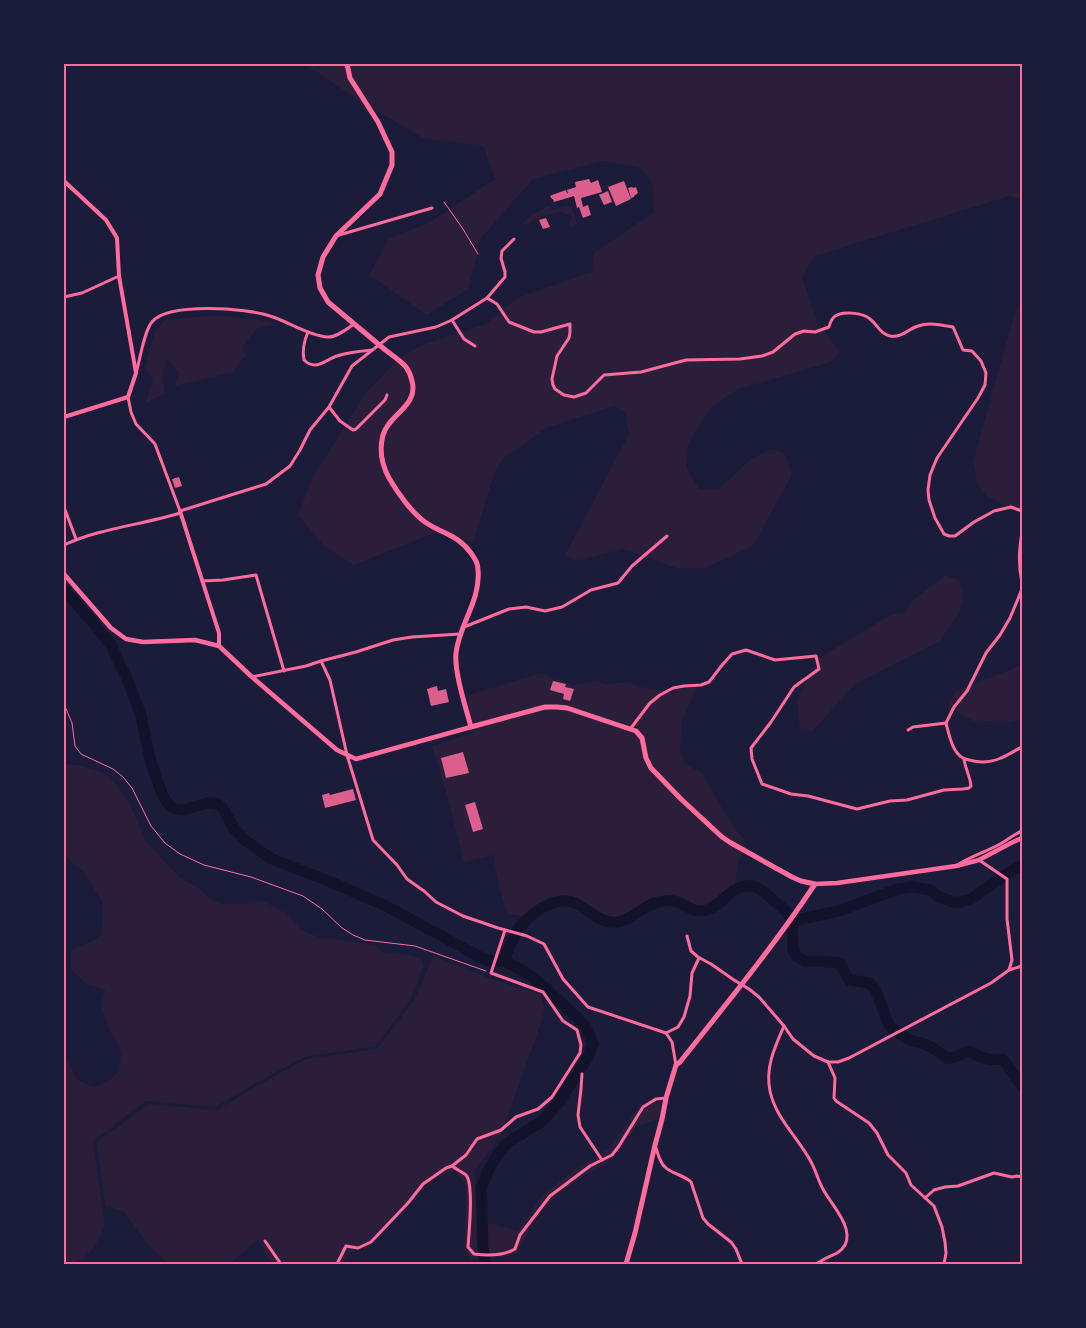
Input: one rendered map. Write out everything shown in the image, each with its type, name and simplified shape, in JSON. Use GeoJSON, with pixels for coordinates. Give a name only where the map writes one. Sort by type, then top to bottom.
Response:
{"type":"FeatureCollection","features":[{"type":"Feature","properties":{"kind":"main road"},"geometry":{"type":"LineString","coordinates":[[347,64],[350,78],[378,122],[392,152],[392,165],[380,194],[336,236],[324,257],[318,275],[320,288],[328,302],[407,368],[413,385],[413,393],[409,403],[394,418],[383,433],[381,452],[383,464],[396,490],[412,510],[425,522],[457,539],[467,547],[476,560],[478,587],[460,634],[456,655],[457,668],[471,727]]}},
{"type":"Feature","properties":{"kind":"main road"},"geometry":{"type":"LineString","coordinates":[[64,574],[111,628],[126,638],[143,642],[195,640],[219,646],[252,677],[338,750],[356,759],[539,709],[557,707],[572,709],[636,731],[642,738],[646,758],[651,768],[714,830],[731,843],[792,877],[805,882],[815,884],[837,883],[956,866],[979,860],[1022,838]]}},
{"type":"Feature","properties":{"kind":"main road"},"geometry":{"type":"LineString","coordinates":[[626,1264],[666,1098],[676,1065],[741,984],[815,884]]}},
{"type":"Feature","properties":{"kind":"street"},"geometry":{"type":"LineString","coordinates":[[64,181],[106,220],[117,238],[119,276],[136,373]]}},
{"type":"Feature","properties":{"kind":"street"},"geometry":{"type":"LineString","coordinates":[[336,236],[432,208]]}},
{"type":"Feature","properties":{"kind":"street"},"geometry":{"type":"LineString","coordinates":[[64,545],[133,524],[159,519],[266,484],[290,466],[310,430],[329,407],[352,366],[389,337],[436,327],[452,320],[487,298],[505,277],[501,258],[502,251],[514,240]]}},
{"type":"Feature","properties":{"kind":"street"},"geometry":{"type":"LineString","coordinates":[[64,298],[82,293],[119,276]]}},
{"type":"Feature","properties":{"kind":"street"},"geometry":{"type":"LineString","coordinates":[[487,298],[498,304],[509,322],[534,332],[541,332],[570,324],[569,338],[557,356],[552,379],[556,390],[564,395],[574,397],[586,393],[604,376],[641,372],[686,360],[740,359],[762,356],[772,352],[794,334],[804,331],[816,332],[829,327],[833,317],[839,314],[858,313],[870,318],[880,331],[888,335],[898,336],[918,326],[928,324],[953,327],[963,350],[972,351],[981,361],[986,373],[984,385],[978,398],[940,453],[930,475],[928,490],[934,518],[944,534],[954,536],[974,522],[1000,509],[1011,507],[1022,511]]}},
{"type":"Feature","properties":{"kind":"street"},"geometry":{"type":"LineString","coordinates":[[219,646],[219,633],[180,512],[155,444],[136,424],[130,412],[128,397],[150,324],[156,318],[171,313],[204,308],[253,311],[269,315],[308,332],[329,338],[354,324]]}},
{"type":"Feature","properties":{"kind":"street"},"geometry":{"type":"LineString","coordinates":[[452,320],[464,340],[475,346]]}},
{"type":"Feature","properties":{"kind":"street"},"geometry":{"type":"LineString","coordinates":[[308,332],[303,355],[304,360],[314,365],[338,355],[372,350]]}},
{"type":"Feature","properties":{"kind":"street"},"geometry":{"type":"LineString","coordinates":[[329,407],[340,421],[353,430],[385,400],[387,395]]}},
{"type":"Feature","properties":{"kind":"street"},"geometry":{"type":"LineString","coordinates":[[64,417],[128,397]]}},
{"type":"Feature","properties":{"kind":"street"},"geometry":{"type":"LineString","coordinates":[[64,507],[76,540]]}},
{"type":"Feature","properties":{"kind":"street"},"geometry":{"type":"LineString","coordinates":[[1022,532],[1018,552],[1022,583]]}},
{"type":"Feature","properties":{"kind":"street"},"geometry":{"type":"LineString","coordinates":[[464,627],[509,609],[526,607],[545,611],[562,607],[591,590],[618,583],[632,566],[667,536]]}},
{"type":"Feature","properties":{"kind":"street"},"geometry":{"type":"LineString","coordinates":[[202,581],[256,575],[284,671]]}},
{"type":"Feature","properties":{"kind":"street"},"geometry":{"type":"LineString","coordinates":[[1022,589],[1010,618],[986,653],[967,691],[954,707],[946,723],[955,749],[964,759],[983,763],[988,762],[1002,758],[1022,747]]}},
{"type":"Feature","properties":{"kind":"street"},"geometry":{"type":"LineString","coordinates":[[252,677],[284,671],[356,652],[392,640],[412,636],[460,634]]}},
{"type":"Feature","properties":{"kind":"street"},"geometry":{"type":"LineString","coordinates":[[631,728],[650,703],[660,695],[673,688],[701,685],[709,682],[732,654],[746,650],[775,660],[816,656],[819,669],[794,687],[751,748],[752,760],[762,784],[791,794],[808,796],[857,809],[890,801],[906,800],[944,790],[969,788],[971,786],[970,778],[964,759]]}},
{"type":"Feature","properties":{"kind":"street"},"geometry":{"type":"LineString","coordinates":[[321,661],[330,680],[348,755],[373,840],[397,865],[406,879],[436,902],[463,916],[527,936],[544,944],[563,980],[588,1007],[666,1033],[672,1042],[676,1065]]}},
{"type":"Feature","properties":{"kind":"street"},"geometry":{"type":"LineString","coordinates":[[908,730],[913,727],[946,723]]}},
{"type":"Feature","properties":{"kind":"street"},"geometry":{"type":"LineString","coordinates":[[956,866],[1001,844],[1022,831]]}},
{"type":"Feature","properties":{"kind":"street"},"geometry":{"type":"LineString","coordinates":[[979,860],[1007,879],[1007,919],[1012,960],[1009,970]]}},
{"type":"Feature","properties":{"kind":"street"},"geometry":{"type":"LineString","coordinates":[[337,1264],[346,1246],[358,1248],[371,1242],[408,1203],[423,1184],[466,1155],[477,1139],[501,1130],[516,1117],[538,1108],[552,1096],[580,1053],[581,1045],[577,1030],[563,1021],[543,992],[491,973],[505,930]]}},
{"type":"Feature","properties":{"kind":"street"},"geometry":{"type":"LineString","coordinates":[[687,936],[691,950],[699,958],[711,964],[759,997],[793,1039],[814,1056],[828,1062],[838,1062],[849,1058],[991,983],[1009,970],[1022,966]]}},
{"type":"Feature","properties":{"kind":"street"},"geometry":{"type":"LineString","coordinates":[[666,1033],[678,1027],[684,1017],[690,996],[692,973],[699,958]]}},
{"type":"Feature","properties":{"kind":"street"},"geometry":{"type":"LineString","coordinates":[[784,1026],[771,1056],[769,1066],[770,1090],[775,1108],[810,1160],[823,1189],[843,1219],[847,1232],[844,1247],[839,1252],[822,1259],[817,1264]]}},
{"type":"Feature","properties":{"kind":"street"},"geometry":{"type":"LineString","coordinates":[[828,1062],[835,1078],[836,1083],[833,1094],[836,1101],[869,1123],[877,1133],[888,1155],[906,1173],[911,1185],[934,1206],[942,1226],[945,1242],[946,1254],[944,1264]]}},
{"type":"Feature","properties":{"kind":"street"},"geometry":{"type":"LineString","coordinates":[[582,1074],[578,1114],[580,1126],[602,1160]]}},
{"type":"Feature","properties":{"kind":"street"},"geometry":{"type":"LineString","coordinates":[[452,1166],[466,1176],[468,1180],[470,1200],[468,1247],[474,1254],[488,1256],[508,1253],[515,1249],[520,1235],[550,1196],[590,1166],[612,1155],[643,1107],[656,1099],[666,1098]]}},
{"type":"Feature","properties":{"kind":"street"},"geometry":{"type":"LineString","coordinates":[[655,1145],[662,1164],[691,1182],[703,1218],[731,1242],[742,1264]]}},
{"type":"Feature","properties":{"kind":"street"},"geometry":{"type":"LineString","coordinates":[[925,1198],[934,1190],[958,1186],[994,1173],[1022,1177]]}},
{"type":"Feature","properties":{"kind":"street"},"geometry":{"type":"LineString","coordinates":[[265,1241],[282,1264]]}},
{"type":"Feature","properties":{"kind":"path"},"geometry":{"type":"LineString","coordinates":[[444,202],[478,254]]}},
{"type":"Feature","properties":{"kind":"path"},"geometry":{"type":"LineString","coordinates":[[64,704],[72,723],[75,746],[81,754],[113,769],[123,777],[132,788],[151,826],[165,843],[180,854],[204,865],[251,877],[303,896],[322,909],[353,936],[365,940],[414,946],[491,973]]}},
{"type":"Feature","properties":{"kind":"shaded area"},"geometry":{"type":"Polygon","coordinates":[[[305,64],[1022,64],[1022,200],[1010,196],[815,256],[802,277],[817,321],[840,352],[833,361],[738,389],[711,407],[688,444],[686,467],[699,489],[719,489],[751,459],[771,449],[785,454],[792,475],[753,546],[705,568],[676,568],[624,549],[576,561],[565,555],[629,434],[625,412],[614,406],[546,428],[504,458],[495,471],[473,543],[440,531],[354,565],[324,546],[298,515],[312,478],[366,393],[397,360],[422,345],[486,324],[517,298],[592,272],[594,253],[654,212],[652,182],[640,168],[604,161],[533,179],[481,238],[469,288],[427,315],[369,275],[389,238],[429,223],[495,179],[483,146],[423,138],[358,100],[305,64]]]}},
{"type":"Feature","properties":{"kind":"shaded area"},"geometry":{"type":"Polygon","coordinates":[[[568,205],[571,206],[578,224],[571,228],[569,226],[572,216],[560,212],[546,215],[525,225],[523,223],[530,216],[548,206],[553,210],[568,205]]]}},
{"type":"Feature","properties":{"kind":"shaded area"},"geometry":{"type":"Polygon","coordinates":[[[1022,300],[1022,515],[987,496],[978,486],[973,462],[1015,312],[1022,300]]]}},
{"type":"Feature","properties":{"kind":"shaded area"},"geometry":{"type":"Polygon","coordinates":[[[217,315],[282,323],[256,329],[243,347],[245,356],[232,373],[174,386],[179,373],[166,358],[163,378],[165,394],[145,403],[153,381],[145,367],[155,330],[165,320],[217,315]]]}},
{"type":"Feature","properties":{"kind":"shaded area"},"geometry":{"type":"Polygon","coordinates":[[[945,575],[959,580],[964,594],[960,612],[940,641],[854,685],[813,731],[800,729],[797,700],[819,658],[892,614],[905,613],[911,602],[945,575]]]}},
{"type":"Feature","properties":{"kind":"shaded area"},"geometry":{"type":"Polygon","coordinates":[[[1022,665],[1022,719],[1009,722],[973,721],[948,706],[956,691],[1022,665]]]}},
{"type":"Feature","properties":{"kind":"shaded area"},"geometry":{"type":"Polygon","coordinates":[[[542,673],[573,685],[596,681],[605,684],[628,682],[636,686],[663,691],[697,687],[682,722],[680,748],[685,764],[702,773],[729,820],[748,845],[739,859],[735,885],[724,891],[710,905],[698,909],[684,901],[666,896],[651,897],[637,910],[625,917],[611,920],[600,916],[577,900],[565,896],[551,899],[537,906],[526,917],[507,914],[499,887],[493,855],[464,862],[432,746],[475,732],[468,695],[542,673]]]}},
{"type":"Feature","properties":{"kind":"shaded area"},"geometry":{"type":"Polygon","coordinates":[[[64,764],[78,765],[106,774],[116,784],[131,806],[145,840],[179,877],[198,888],[211,899],[221,904],[263,901],[284,912],[302,930],[321,938],[332,938],[376,946],[382,952],[420,958],[424,965],[410,1000],[376,1046],[305,1057],[216,1107],[146,1101],[93,1141],[105,1226],[95,1246],[84,1258],[71,1264],[64,1264],[64,1059],[68,1060],[77,1080],[94,1087],[108,1081],[119,1071],[121,1055],[101,1006],[105,990],[85,983],[71,969],[71,950],[94,940],[101,934],[103,903],[83,871],[69,860],[64,851],[64,764]]]}},
{"type":"Feature","properties":{"kind":"shaded area"},"geometry":{"type":"Polygon","coordinates":[[[433,956],[494,980],[540,994],[545,1009],[501,1134],[475,1171],[478,1220],[518,1231],[542,1195],[581,1165],[610,1147],[639,1107],[649,1100],[661,1104],[659,1119],[635,1127],[623,1146],[604,1166],[586,1174],[556,1196],[533,1222],[518,1253],[506,1257],[472,1259],[464,1250],[465,1185],[455,1171],[444,1174],[427,1185],[369,1247],[348,1253],[342,1264],[272,1264],[258,1240],[229,1264],[168,1264],[146,1242],[124,1212],[105,1205],[97,1142],[149,1104],[217,1110],[306,1059],[377,1049],[415,999],[433,956]]]}},
{"type":"Feature","properties":{"kind":"building"},"geometry":{"type":"Polygon","coordinates":[[[589,179],[591,183],[598,180],[602,192],[581,198],[583,207],[588,205],[591,215],[583,218],[579,207],[577,208],[574,196],[554,202],[550,196],[566,190],[568,193],[567,190],[576,187],[575,182],[589,179]]]}},
{"type":"Feature","properties":{"kind":"building"},"geometry":{"type":"Polygon","coordinates":[[[624,181],[631,199],[616,206],[608,187],[624,181]]]}},
{"type":"Feature","properties":{"kind":"building"},"geometry":{"type":"Polygon","coordinates":[[[636,187],[638,193],[631,198],[628,188],[636,187]]]}},
{"type":"Feature","properties":{"kind":"building"},"geometry":{"type":"Polygon","coordinates":[[[608,191],[612,202],[604,205],[599,195],[608,191]]]}},
{"type":"Feature","properties":{"kind":"building"},"geometry":{"type":"Polygon","coordinates":[[[546,218],[550,227],[543,229],[539,220],[546,218]]]}},
{"type":"Feature","properties":{"kind":"building"},"geometry":{"type":"Polygon","coordinates":[[[179,477],[182,486],[175,488],[172,479],[179,477]]]}},
{"type":"Feature","properties":{"kind":"building"},"geometry":{"type":"Polygon","coordinates":[[[553,681],[566,684],[565,687],[574,689],[570,701],[563,699],[564,694],[550,690],[553,681]]]}},
{"type":"Feature","properties":{"kind":"building"},"geometry":{"type":"Polygon","coordinates":[[[437,686],[438,691],[446,689],[449,702],[431,706],[427,689],[437,686]]]}},
{"type":"Feature","properties":{"kind":"building"},"geometry":{"type":"Polygon","coordinates":[[[463,752],[469,773],[446,778],[441,758],[463,752]]]}},
{"type":"Feature","properties":{"kind":"building"},"geometry":{"type":"Polygon","coordinates":[[[353,789],[356,800],[325,808],[322,795],[329,793],[330,795],[353,789]]]}},
{"type":"Feature","properties":{"kind":"building"},"geometry":{"type":"Polygon","coordinates":[[[475,802],[483,829],[473,832],[465,805],[475,802]]]}},
{"type":"Feature","properties":{"kind":"waterway"},"geometry":{"type":"LineString","coordinates":[[64,590],[111,645],[141,715],[150,759],[162,794],[171,807],[183,810],[207,803],[215,803],[222,807],[235,830],[246,841],[272,859],[386,906],[486,960],[504,961],[527,973],[586,1027],[593,1044],[589,1055],[559,1102],[542,1121],[506,1144],[490,1167],[481,1188],[485,1264]]}},
{"type":"Feature","properties":{"kind":"waterway"},"geometry":{"type":"LineString","coordinates":[[504,961],[515,935],[525,921],[545,906],[560,901],[575,903],[606,921],[618,922],[653,904],[665,901],[678,902],[696,911],[706,910],[718,904],[738,888],[752,886],[757,887],[768,895],[796,920],[839,911],[898,889],[913,887],[931,890],[939,897],[953,902],[960,902],[971,899],[1022,865]]}},
{"type":"Feature","properties":{"kind":"waterway"},"geometry":{"type":"LineString","coordinates":[[788,914],[792,922],[793,950],[796,956],[805,961],[840,963],[849,980],[869,983],[875,989],[889,1025],[893,1029],[909,1040],[931,1047],[947,1058],[952,1058],[969,1051],[993,1060],[1002,1059],[1022,1085]]}}]}
